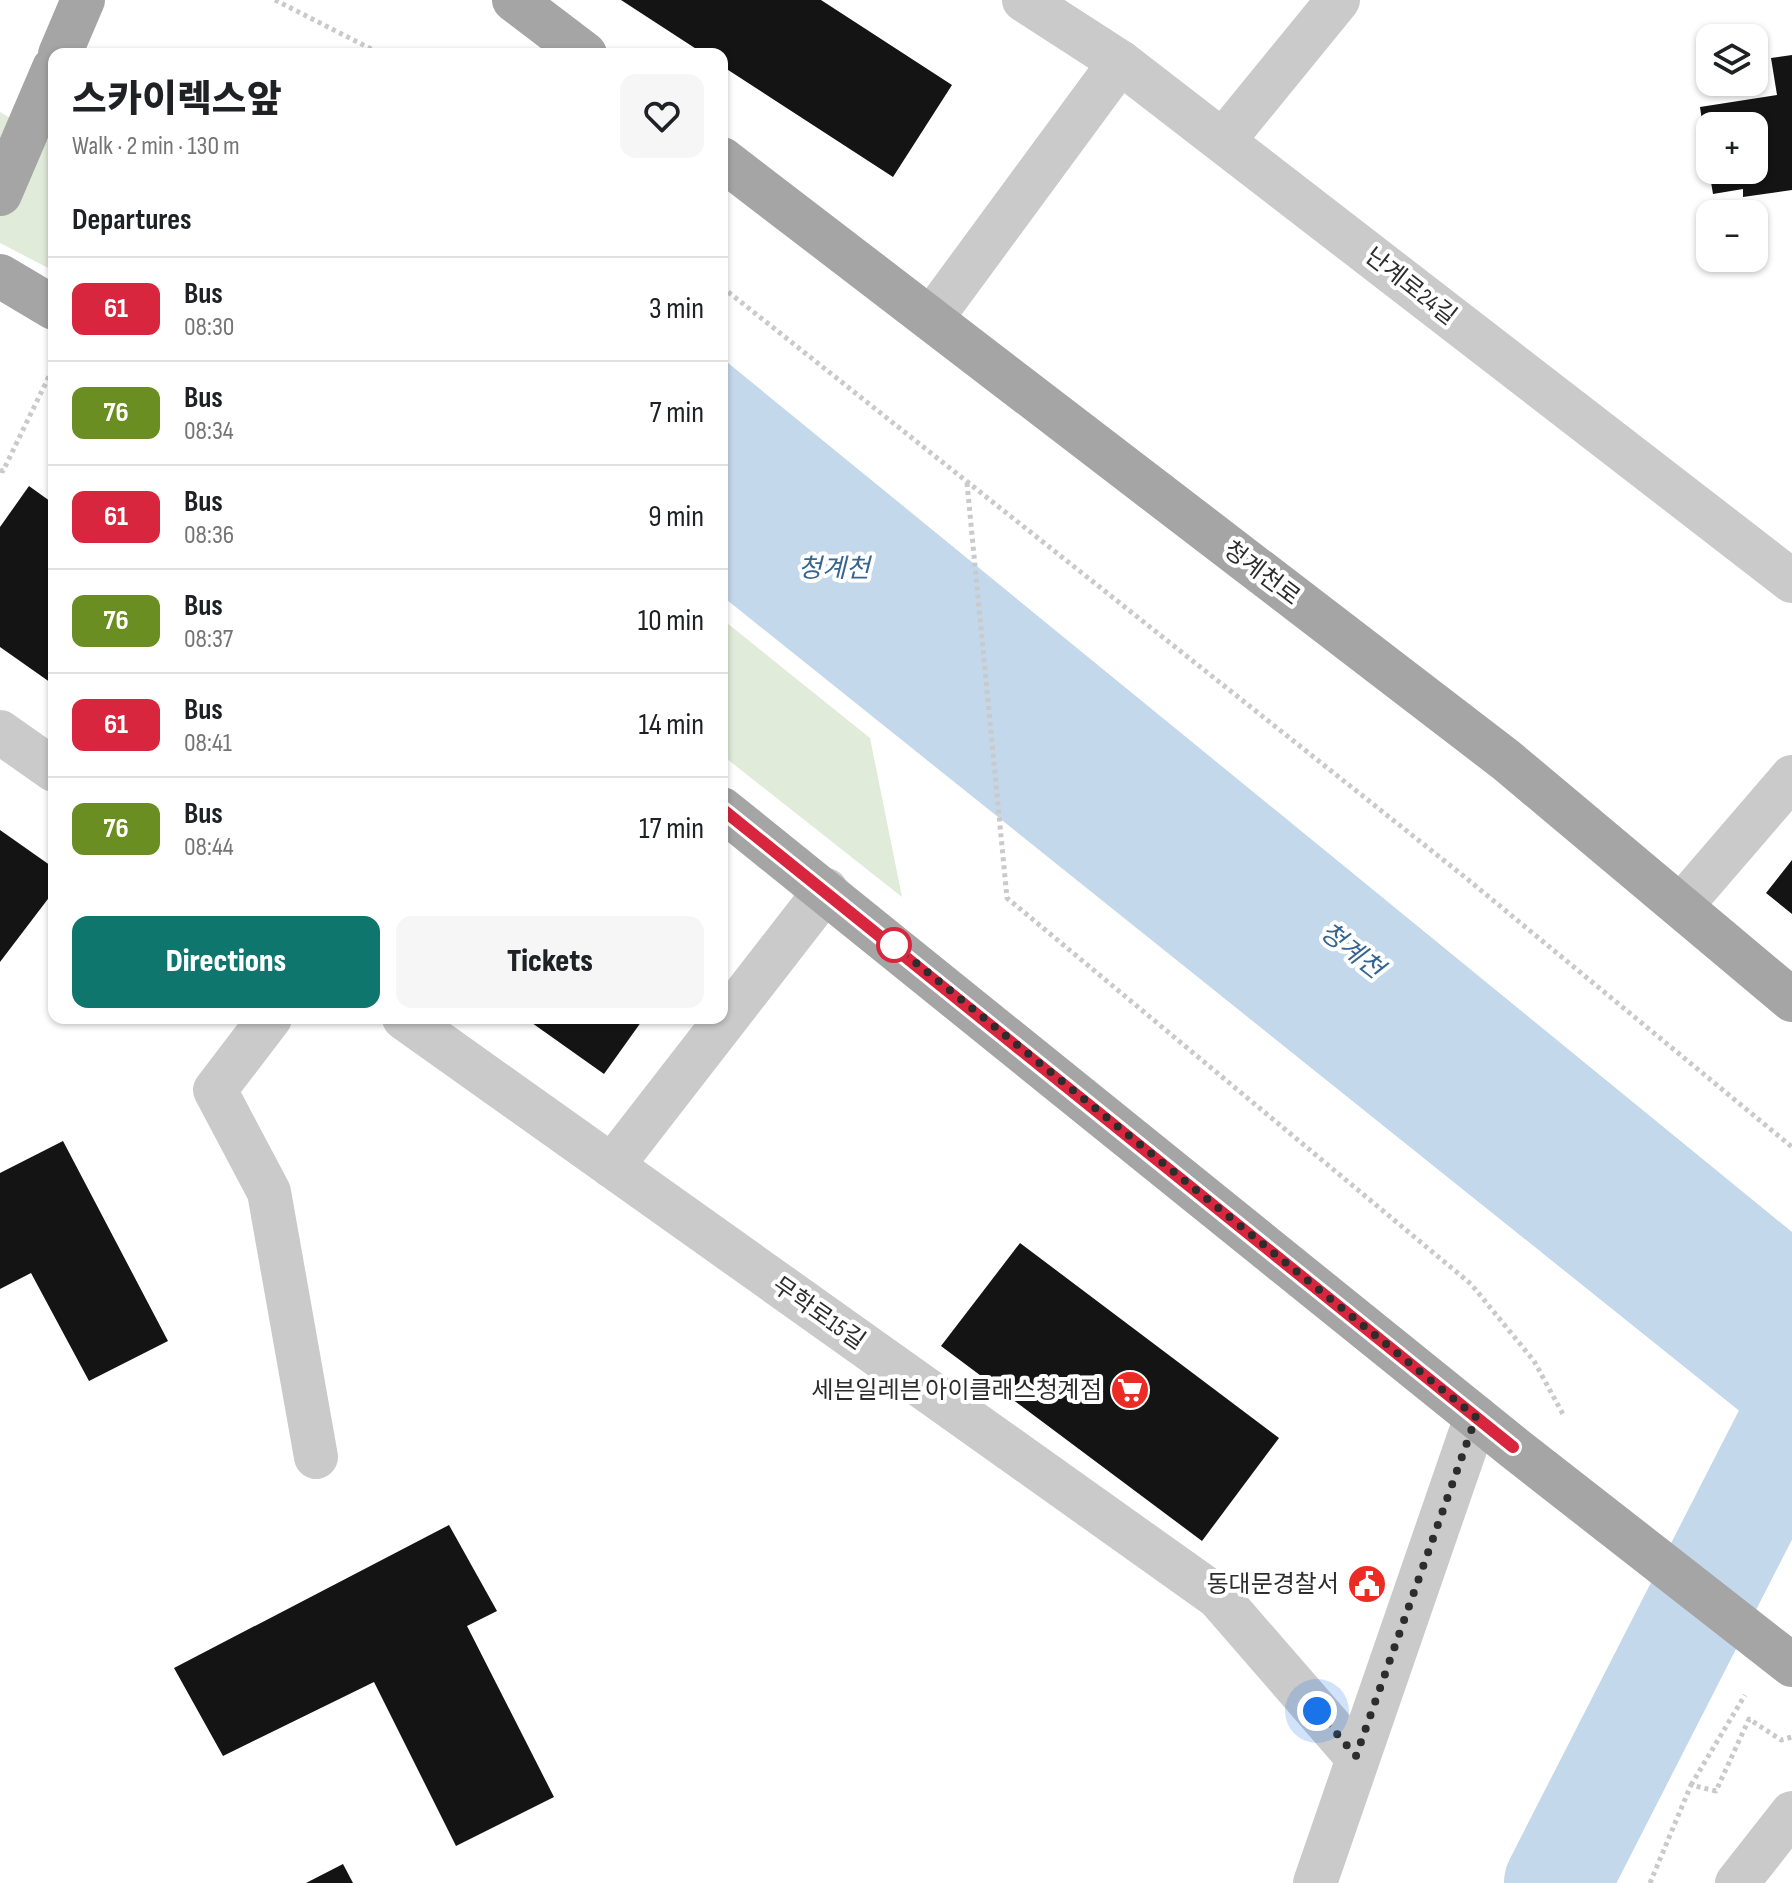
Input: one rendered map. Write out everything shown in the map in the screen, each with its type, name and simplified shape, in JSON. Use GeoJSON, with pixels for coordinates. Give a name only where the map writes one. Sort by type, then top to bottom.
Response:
{"type":"FeatureCollection","features":[{"type":"Feature","properties":{"kind":"main road"},"geometry":{"type":"LineString","coordinates":[[63,48],[83,0]]}},
{"type":"Feature","properties":{"kind":"main road"},"geometry":{"type":"LineString","coordinates":[[514,0],[577,48]]}},
{"type":"Feature","properties":{"kind":"main road"},"geometry":{"type":"LineString","coordinates":[[0,194],[48,82]]}},
{"type":"Feature","properties":{"kind":"main road","name":"청계천로"},"geometry":{"type":"LineString","coordinates":[[728,164],[1506,760],[1792,1000]]}},
{"type":"Feature","properties":{"kind":"main road"},"geometry":{"type":"LineString","coordinates":[[0,276],[48,304]]}},
{"type":"Feature","properties":{"kind":"main road"},"geometry":{"type":"LineString","coordinates":[[728,814],[1513,1447],[1782,1657]]}},
{"type":"Feature","properties":{"kind":"street","name":"난계로24길"},"geometry":{"type":"LineString","coordinates":[[1024,0],[1120,62],[1792,581]]}},
{"type":"Feature","properties":{"kind":"street"},"geometry":{"type":"LineString","coordinates":[[1223,141],[1338,0]]}},
{"type":"Feature","properties":{"kind":"street"},"geometry":{"type":"LineString","coordinates":[[931,319],[1120,62]]}},
{"type":"Feature","properties":{"kind":"street"},"geometry":{"type":"LineString","coordinates":[[0,732],[48,766]]}},
{"type":"Feature","properties":{"kind":"street"},"geometry":{"type":"LineString","coordinates":[[1681,906],[1792,777]]}},
{"type":"Feature","properties":{"kind":"street"},"geometry":{"type":"LineString","coordinates":[[728,1016],[826,890]]}},
{"type":"Feature","properties":{"kind":"street"},"geometry":{"type":"LineString","coordinates":[[265,1024],[215,1090],[269,1192],[316,1457]]}},
{"type":"Feature","properties":{"kind":"street","name":"무학로15길"},"geometry":{"type":"LineString","coordinates":[[412,1024],[1218,1597],[1356,1756]]}},
{"type":"Feature","properties":{"kind":"street"},"geometry":{"type":"LineString","coordinates":[[612,1166],[722,1024]]}},
{"type":"Feature","properties":{"kind":"street"},"geometry":{"type":"LineString","coordinates":[[1315,1883],[1356,1756],[1476,1417]]}},
{"type":"Feature","properties":{"kind":"street"},"geometry":{"type":"LineString","coordinates":[[1737,1883],[1792,1813]]}},
{"type":"Feature","properties":{"kind":"path"},"geometry":{"type":"LineString","coordinates":[[275,0],[369,48]]}},
{"type":"Feature","properties":{"kind":"path"},"geometry":{"type":"LineString","coordinates":[[728,292],[1466,878],[1792,1147]]}},
{"type":"Feature","properties":{"kind":"path"},"geometry":{"type":"LineString","coordinates":[[0,470],[3,471],[48,378]]}},
{"type":"Feature","properties":{"kind":"path"},"geometry":{"type":"LineString","coordinates":[[968,485],[1007,898],[1471,1284],[1534,1361],[1567,1421]]}},
{"type":"Feature","properties":{"kind":"path"},"geometry":{"type":"LineString","coordinates":[[1650,1883],[1691,1785],[1745,1695]]}},
{"type":"Feature","properties":{"kind":"path"},"geometry":{"type":"LineString","coordinates":[[1691,1785],[1716,1791],[1749,1719],[1781,1740],[1792,1737]]}},
{"type":"Feature","properties":{"kind":"green space"},"geometry":{"type":"Polygon","coordinates":[[[0,112],[48,140],[48,268],[0,243],[0,112]]]}},
{"type":"Feature","properties":{"kind":"green space"},"geometry":{"type":"Polygon","coordinates":[[[728,624],[870,738],[902,897],[728,760],[728,624]]]}},
{"type":"Feature","properties":{"kind":"water","name":"청계천"},"geometry":{"type":"Polygon","coordinates":[[[728,363],[1792,1232],[1792,1453],[728,601],[728,363]]]}},
{"type":"Feature","properties":{"kind":"pier"},"geometry":{"type":"Polygon","coordinates":[[[0,0],[185,0],[235,28],[226,48],[48,48],[48,120],[0,90],[0,0]]]}},
{"type":"Feature","properties":{"kind":"building"},"geometry":{"type":"Polygon","coordinates":[[[621,0],[821,0],[952,85],[893,177],[728,70],[728,48],[695,48],[621,0]]]}},
{"type":"Feature","properties":{"kind":"building"},"geometry":{"type":"Polygon","coordinates":[[[1792,55],[1792,190],[1743,197],[1743,189],[1713,194],[1711,184],[1768,184],[1768,112],[1701,112],[1700,107],[1777,95],[1771,58],[1792,55]]]}},
{"type":"Feature","properties":{"kind":"building"},"geometry":{"type":"Polygon","coordinates":[[[29,486],[48,500],[48,681],[0,647],[0,527],[29,486]]]}},
{"type":"Feature","properties":{"kind":"building"},"geometry":{"type":"Polygon","coordinates":[[[0,830],[48,864],[48,899],[0,962],[0,830]]]}},
{"type":"Feature","properties":{"kind":"building"},"geometry":{"type":"Polygon","coordinates":[[[1792,860],[1792,914],[1766,893],[1792,860]]]}},
{"type":"Feature","properties":{"kind":"building"},"geometry":{"type":"Polygon","coordinates":[[[533,1024],[640,1024],[604,1074],[533,1024]]]}},
{"type":"Feature","properties":{"kind":"building"},"geometry":{"type":"Polygon","coordinates":[[[63,1141],[168,1341],[89,1381],[31,1273],[0,1289],[0,1173],[63,1141]]]}},
{"type":"Feature","properties":{"kind":"building"},"geometry":{"type":"Polygon","coordinates":[[[1020,1243],[1279,1438],[1202,1541],[941,1346],[1020,1243]]]}},
{"type":"Feature","properties":{"kind":"building"},"geometry":{"type":"Polygon","coordinates":[[[449,1525],[497,1611],[467,1626],[554,1797],[456,1846],[374,1682],[223,1756],[174,1668],[449,1525]]]}},
{"type":"Feature","properties":{"kind":"building"},"geometry":{"type":"Polygon","coordinates":[[[343,1864],[353,1883],[306,1883],[343,1864]]]}},
{"type":"Feature","properties":{"kind":"waterway"},"geometry":{"type":"LineString","coordinates":[[1557,1883],[1792,1423]]}},
{"type":"Feature","properties":{"kind":"bus line","name":"61"},"geometry":{"type":"LineString","coordinates":[[728,814],[1513,1447]]}},
{"type":"Feature","properties":{"kind":"place","name":"세븐일레븐 아이클래스청계점"},"geometry":{"type":"Point","coordinates":[1130,1390]}},
{"type":"Feature","properties":{"kind":"place","name":"동대문경찰서"},"geometry":{"type":"Point","coordinates":[1367,1584]}},
{"type":"Feature","properties":{"kind":"route"},"geometry":{"type":"LineString","coordinates":[[894,945],[1476,1417],[1356,1756],[1317,1711]]}}]}
